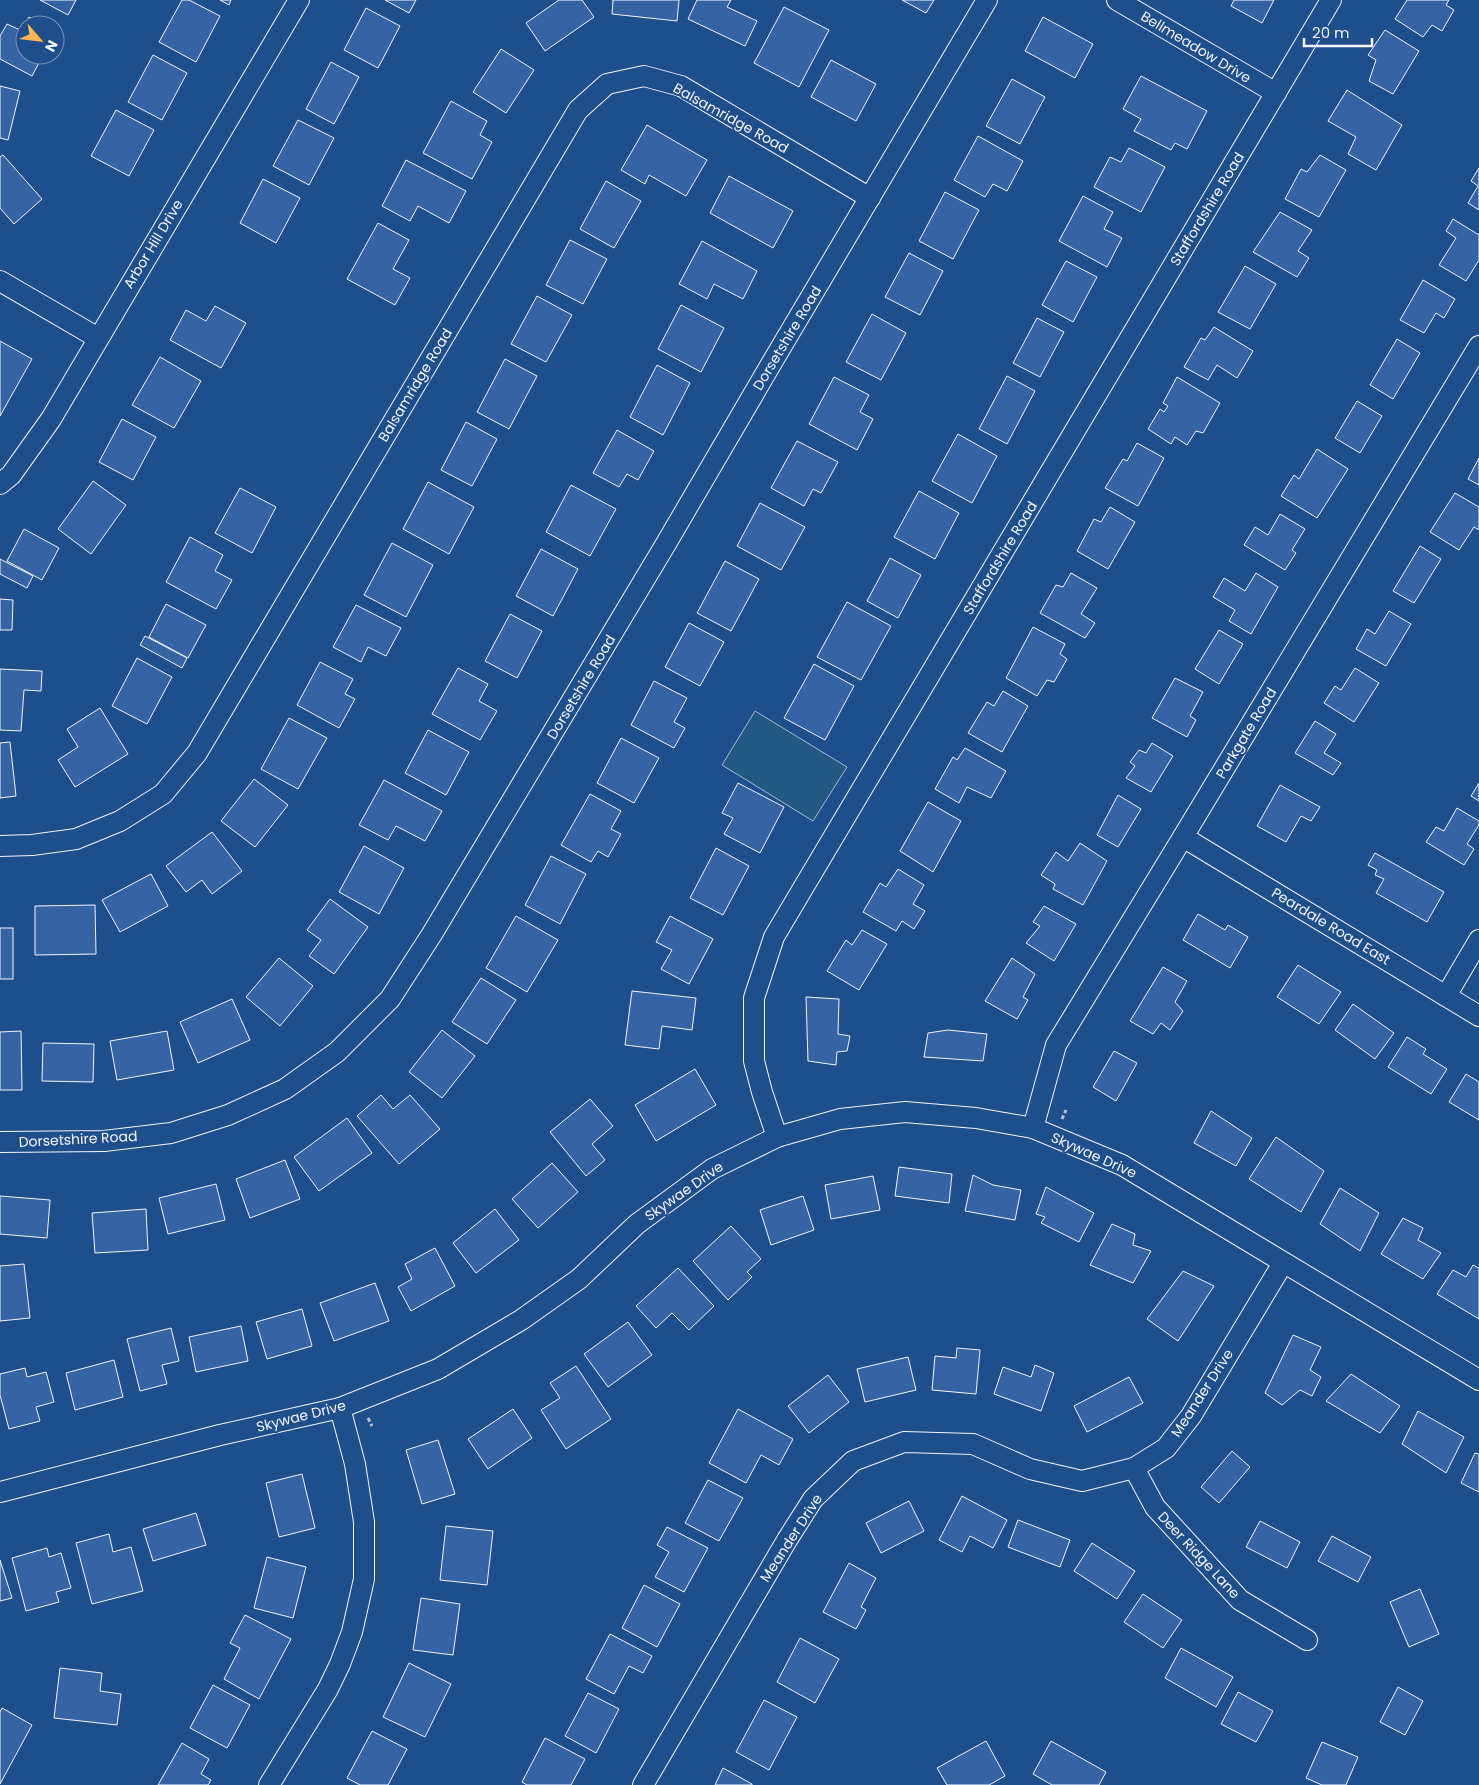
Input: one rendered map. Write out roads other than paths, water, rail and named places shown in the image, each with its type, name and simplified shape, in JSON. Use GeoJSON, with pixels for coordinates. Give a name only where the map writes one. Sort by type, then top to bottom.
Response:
{"type":"FeatureCollection","features":[{"type":"Feature","properties":{"kind":"street","name":"Arbor Hill Drive"},"geometry":{"type":"LineString","coordinates":[[0,484],[11,475],[51,419],[299,0]]}},
{"type":"Feature","properties":{"kind":"street","name":"Dorsetshire Road"},"geometry":{"type":"LineString","coordinates":[[0,1142],[104,1141],[171,1133],[228,1115],[285,1089],[337,1052],[390,999],[453,900],[988,0]]}},
{"type":"Feature","properties":{"kind":"street","name":"Bellmeadow Drive"},"geometry":{"type":"LineString","coordinates":[[1117,0],[1276,93]]}},
{"type":"Feature","properties":{"kind":"street","name":"Staffordshire Road"},"geometry":{"type":"LineString","coordinates":[[777,1137],[754,1062],[754,998],[774,937],[1331,0]]}},
{"type":"Feature","properties":{"kind":"street","name":"Balsamridge Road"},"geometry":{"type":"LineString","coordinates":[[0,846],[32,845],[76,839],[120,821],[163,794],[197,753],[578,110],[607,84],[644,76],[681,86],[870,198]]}},
{"type":"Feature","properties":{"kind":"street"},"geometry":{"type":"LineString","coordinates":[[0,281],[98,338]]}},
{"type":"Feature","properties":{"kind":"street","name":"Parkgate Road"},"geometry":{"type":"LineString","coordinates":[[1034,1128],[1056,1044],[1479,346]]}},
{"type":"Feature","properties":{"kind":"street","name":"Peardale Road East"},"geometry":{"type":"LineString","coordinates":[[1183,837],[1479,1016]]}},
{"type":"Feature","properties":{"kind":"street"},"geometry":{"type":"LineString","coordinates":[[1446,996],[1479,940]]}},
{"type":"Feature","properties":{"kind":"street","name":"Skywae Drive"},"geometry":{"type":"LineString","coordinates":[[0,1492],[220,1435],[340,1408],[438,1369],[521,1320],[579,1279],[637,1224],[712,1169],[777,1137],[840,1119],[905,1112],[976,1118],[1034,1128],[1122,1166],[1479,1380]]}},
{"type":"Feature","properties":{"kind":"street","name":"Meander Drive"},"geometry":{"type":"LineString","coordinates":[[643,1785],[813,1499],[852,1462],[904,1442],[973,1444],[1030,1469],[1082,1480],[1134,1468],[1166,1448],[1191,1416],[1283,1263]]}},
{"type":"Feature","properties":{"kind":"street"},"geometry":{"type":"LineString","coordinates":[[269,1785],[328,1689],[340,1664],[352,1632],[364,1579],[364,1522],[355,1464],[340,1408]]}},
{"type":"Feature","properties":{"kind":"street","name":"Deer Ridge Lane"},"geometry":{"type":"LineString","coordinates":[[1134,1468],[1155,1507],[1240,1600],[1307,1640]]}}]}
